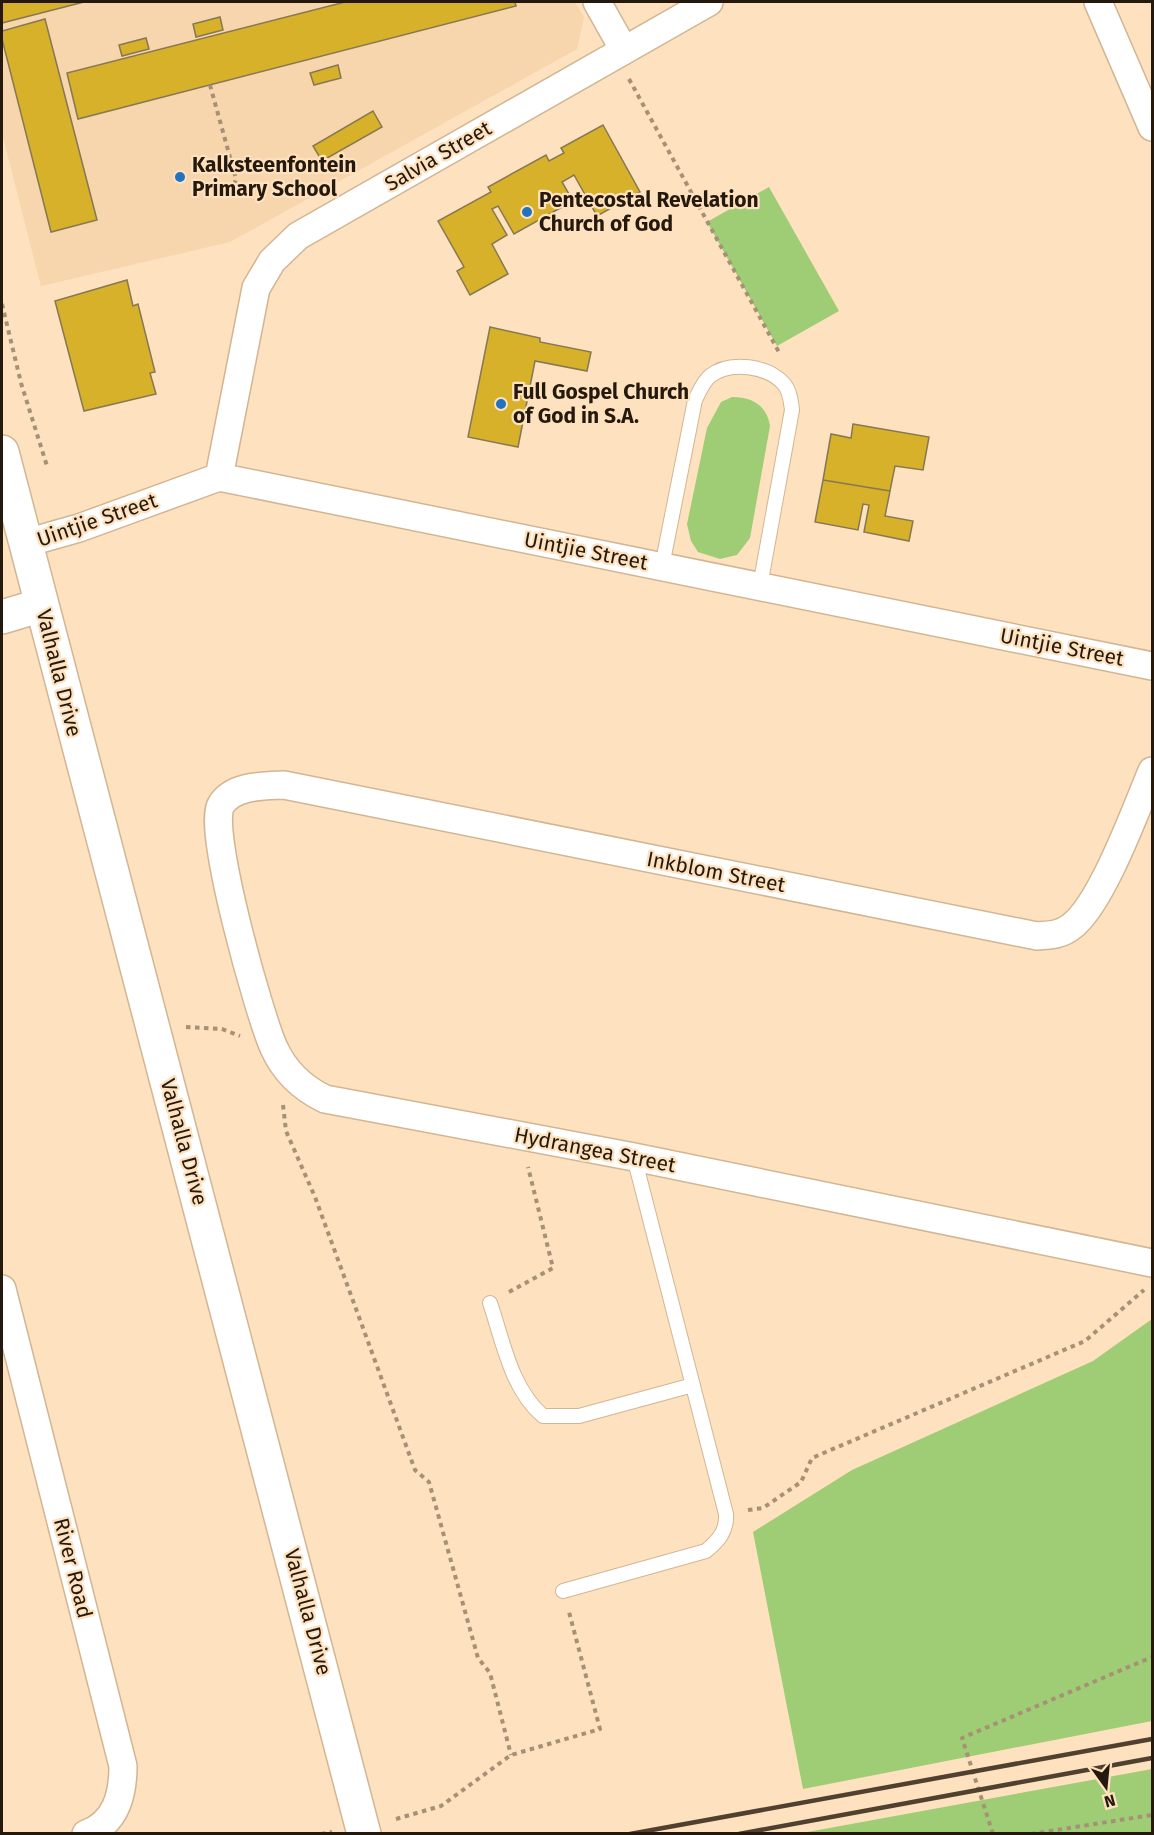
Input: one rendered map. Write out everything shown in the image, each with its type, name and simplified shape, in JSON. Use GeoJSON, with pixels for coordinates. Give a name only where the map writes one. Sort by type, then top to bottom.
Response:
{"type":"FeatureCollection","features":[{"type":"Feature","properties":{"kind":"main road","name":"Valhalla Drive"},"geometry":{"type":"LineString","coordinates":[[2,452],[364,1833]]}},
{"type":"Feature","properties":{"kind":"main road"},"geometry":{"type":"LineString","coordinates":[[2,617],[42,605]]}},
{"type":"Feature","properties":{"kind":"street"},"geometry":{"type":"LineString","coordinates":[[597,2],[620,52]]}},
{"type":"Feature","properties":{"kind":"street","name":"Salvia Street"},"geometry":{"type":"LineString","coordinates":[[219,477],[256,288],[272,261],[298,236],[709,2]]}},
{"type":"Feature","properties":{"kind":"street"},"geometry":{"type":"LineString","coordinates":[[1098,2],[1152,127]]}},
{"type":"Feature","properties":{"kind":"street","name":"Uintjie Street"},"geometry":{"type":"LineString","coordinates":[[26,543],[79,528],[219,477],[1152,666]]}},
{"type":"Feature","properties":{"kind":"street","name":"Inkblom Street"},"geometry":{"type":"LineString","coordinates":[[218,836],[216,816],[221,804],[232,794],[267,786],[284,785],[1037,936],[1059,934],[1083,916],[1096,898],[1152,771]]}},
{"type":"Feature","properties":{"kind":"street","name":"Hydrangea Street"},"geometry":{"type":"LineString","coordinates":[[218,836],[238,926],[274,1048],[288,1071],[304,1089],[325,1099],[634,1157],[1152,1263]]}},
{"type":"Feature","properties":{"kind":"street","name":"River Road"},"geometry":{"type":"LineString","coordinates":[[2,1289],[123,1766],[123,1784],[114,1811],[107,1822],[86,1833]]}},
{"type":"Feature","properties":{"kind":"lane"},"geometry":{"type":"LineString","coordinates":[[662,566],[695,400],[709,376],[722,369],[744,366],[772,374],[785,385],[792,410],[760,586]]}},
{"type":"Feature","properties":{"kind":"lane"},"geometry":{"type":"LineString","coordinates":[[563,1591],[706,1551],[718,1541],[727,1525],[634,1157]]}},
{"type":"Feature","properties":{"kind":"lane"},"geometry":{"type":"LineString","coordinates":[[490,1303],[510,1365],[528,1403],[543,1416],[579,1416],[693,1385]]}},
{"type":"Feature","properties":{"kind":"path"},"geometry":{"type":"LineString","coordinates":[[620,52],[789,371],[785,385]]}},
{"type":"Feature","properties":{"kind":"path"},"geometry":{"type":"LineString","coordinates":[[210,85],[236,180],[232,189]]}},
{"type":"Feature","properties":{"kind":"path"},"geometry":{"type":"LineString","coordinates":[[2,304],[21,382],[47,466]]}},
{"type":"Feature","properties":{"kind":"path"},"geometry":{"type":"LineString","coordinates":[[186,1027],[222,1029],[274,1048]]}},
{"type":"Feature","properties":{"kind":"path"},"geometry":{"type":"LineString","coordinates":[[288,1071],[282,1108],[286,1131],[315,1197],[415,1470],[429,1482],[478,1658],[490,1673],[512,1755]]}},
{"type":"Feature","properties":{"kind":"path"},"geometry":{"type":"LineString","coordinates":[[490,1303],[553,1268],[528,1168],[531,1138]]}},
{"type":"Feature","properties":{"kind":"path"},"geometry":{"type":"LineString","coordinates":[[726,1514],[763,1508],[801,1482],[812,1458],[1085,1341],[1152,1283]]}},
{"type":"Feature","properties":{"kind":"path"},"geometry":{"type":"LineString","coordinates":[[396,1819],[441,1806],[512,1755],[600,1729],[563,1591]]}},
{"type":"Feature","properties":{"kind":"path"},"geometry":{"type":"LineString","coordinates":[[993,1833],[962,1738],[1152,1658]]}},
{"type":"Feature","properties":{"kind":"path"},"geometry":{"type":"LineString","coordinates":[[1031,1833],[1152,1815]]}},
{"type":"Feature","properties":{"kind":"shaded area","name":"Kalksteenfontein Primary School"},"geometry":{"type":"Polygon","coordinates":[[[2,2],[575,2],[584,17],[577,49],[230,242],[41,286],[2,133],[2,2]]]}},
{"type":"Feature","properties":{"kind":"green space"},"geometry":{"type":"Polygon","coordinates":[[[769,187],[839,311],[777,346],[707,222],[769,187]]]}},
{"type":"Feature","properties":{"kind":"green space"},"geometry":{"type":"Polygon","coordinates":[[[732,397],[746,399],[757,404],[766,413],[770,426],[750,538],[737,555],[720,559],[698,552],[691,541],[687,524],[707,428],[721,402],[732,397]]]}},
{"type":"Feature","properties":{"kind":"green space"},"geometry":{"type":"Polygon","coordinates":[[[1152,1319],[1152,1721],[803,1789],[753,1532],[852,1470],[1093,1361],[1152,1319]]]}},
{"type":"Feature","properties":{"kind":"green space"},"geometry":{"type":"Polygon","coordinates":[[[1152,1769],[1152,1833],[802,1833],[1152,1769]]]}},
{"type":"Feature","properties":{"kind":"building"},"geometry":{"type":"Polygon","coordinates":[[[2,2],[84,2],[2,23],[2,2]]]}},
{"type":"Feature","properties":{"kind":"building"},"geometry":{"type":"Polygon","coordinates":[[[345,2],[515,2],[516,6],[78,119],[67,73],[345,2]]]}},
{"type":"Feature","properties":{"kind":"building"},"geometry":{"type":"Polygon","coordinates":[[[220,17],[223,30],[196,37],[193,24],[220,17]]]}},
{"type":"Feature","properties":{"kind":"building"},"geometry":{"type":"Polygon","coordinates":[[[45,19],[97,220],[51,232],[2,39],[2,31],[45,19]]]}},
{"type":"Feature","properties":{"kind":"building"},"geometry":{"type":"Polygon","coordinates":[[[146,38],[149,49],[122,56],[119,45],[146,38]]]}},
{"type":"Feature","properties":{"kind":"building"},"geometry":{"type":"Polygon","coordinates":[[[338,65],[341,78],[314,85],[310,73],[338,65]]]}},
{"type":"Feature","properties":{"kind":"building"},"geometry":{"type":"Polygon","coordinates":[[[373,111],[382,127],[322,161],[313,146],[373,111]]]}},
{"type":"Feature","properties":{"kind":"building","name":"Pentecostal Revelation Church of God"},"geometry":{"type":"Polygon","coordinates":[[[603,125],[640,192],[597,216],[574,175],[562,182],[573,201],[514,234],[498,206],[492,209],[507,235],[492,244],[508,274],[470,295],[457,271],[464,267],[438,221],[491,192],[488,187],[546,155],[549,161],[564,153],[561,148],[603,125]]]}},
{"type":"Feature","properties":{"kind":"building"},"geometry":{"type":"Polygon","coordinates":[[[127,280],[133,306],[138,304],[155,372],[150,373],[156,394],[84,411],[55,301],[127,280]]]}},
{"type":"Feature","properties":{"kind":"building","name":"Full Gospel Church of God in S.A."},"geometry":{"type":"Polygon","coordinates":[[[490,327],[540,338],[540,342],[591,352],[587,371],[535,361],[518,447],[468,437],[490,327]]]}},
{"type":"Feature","properties":{"kind":"building"},"geometry":{"type":"Polygon","coordinates":[[[853,424],[929,437],[923,470],[895,466],[890,491],[823,480],[831,434],[851,438],[853,424]]]}},
{"type":"Feature","properties":{"kind":"building"},"geometry":{"type":"Polygon","coordinates":[[[823,480],[890,491],[885,516],[913,521],[909,541],[864,532],[869,505],[863,504],[858,530],[815,522],[823,480]]]}},
{"type":"Feature","properties":{"kind":"railway"},"geometry":{"type":"LineString","coordinates":[[630,1834],[1152,1739]]}},
{"type":"Feature","properties":{"kind":"railway"},"geometry":{"type":"LineString","coordinates":[[739,1834],[1152,1758]]}},
{"type":"Feature","properties":{"kind":"place","name":"Kalksteenfontein Primary School"},"geometry":{"type":"Point","coordinates":[180,177]}},
{"type":"Feature","properties":{"kind":"place","name":"Pentecostal Revelation Church of God"},"geometry":{"type":"Point","coordinates":[527,212]}},
{"type":"Feature","properties":{"kind":"place","name":"Full Gospel Church of God in S.A."},"geometry":{"type":"Point","coordinates":[501,404]}}]}
